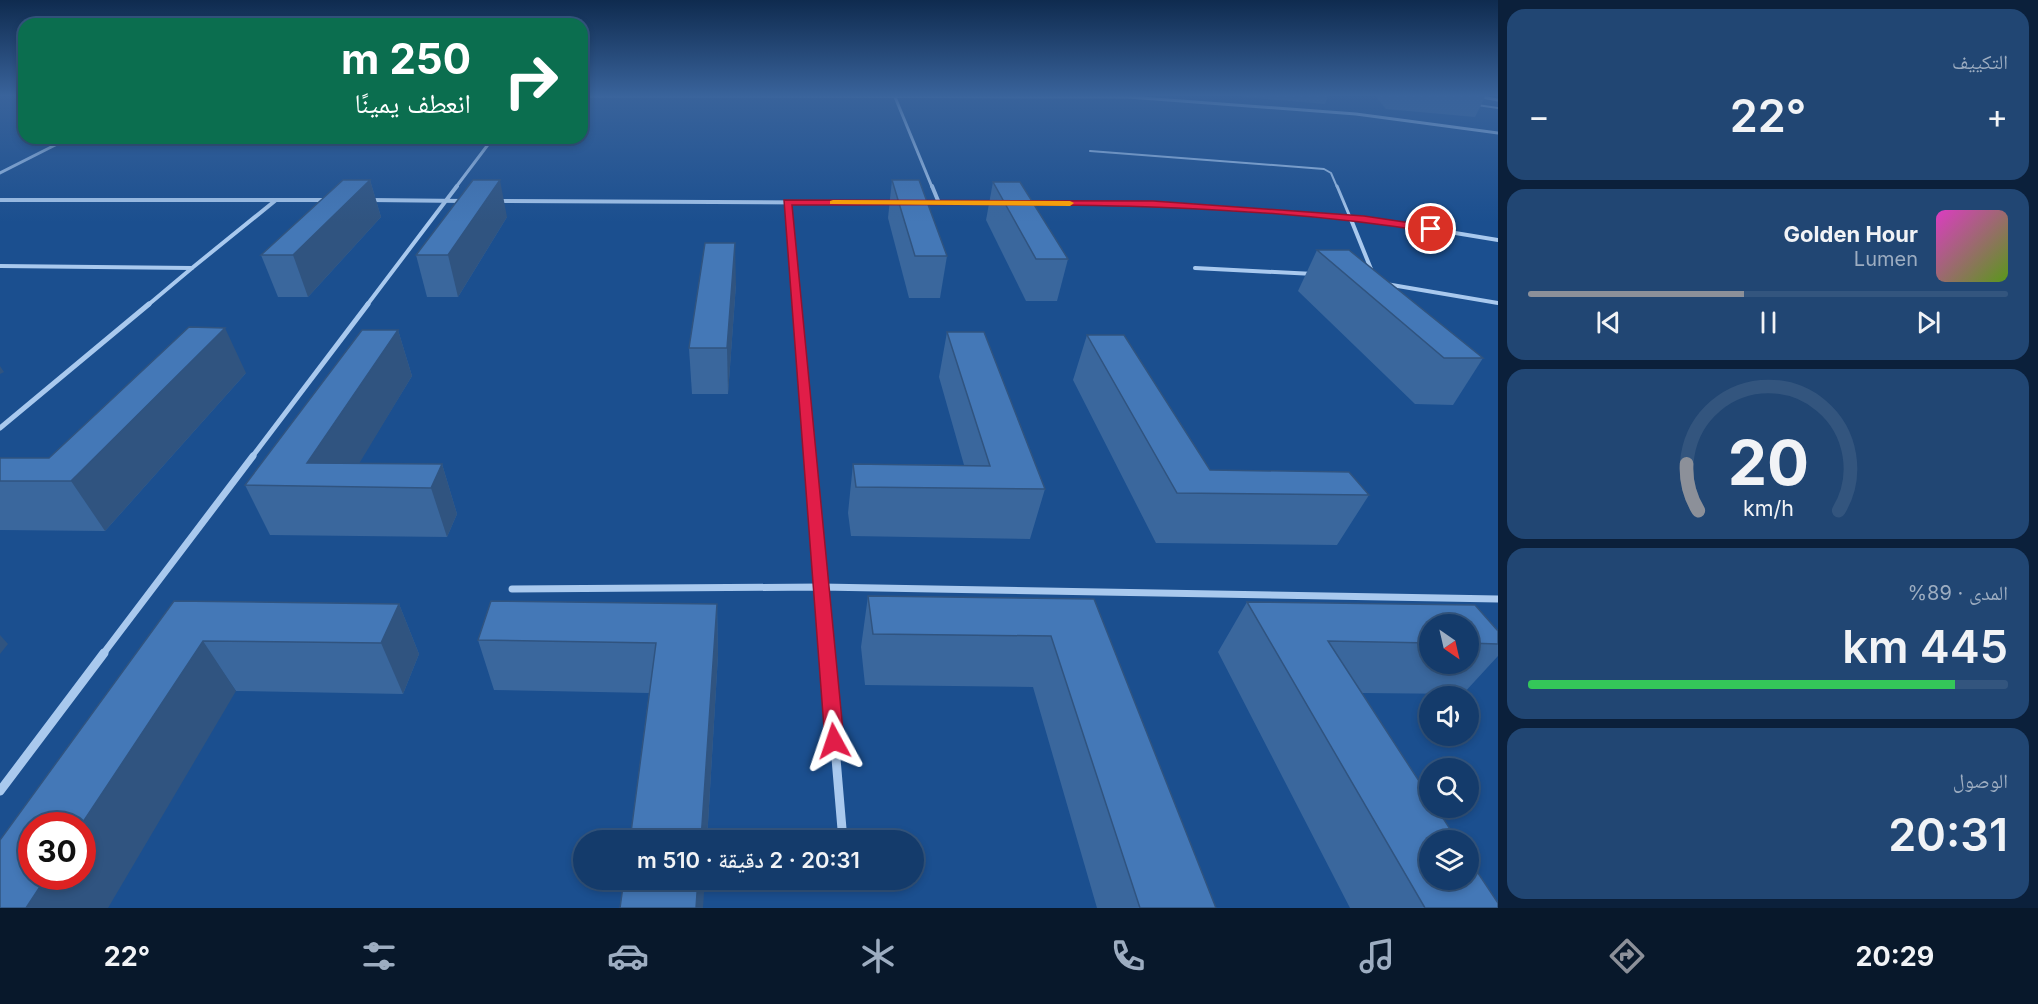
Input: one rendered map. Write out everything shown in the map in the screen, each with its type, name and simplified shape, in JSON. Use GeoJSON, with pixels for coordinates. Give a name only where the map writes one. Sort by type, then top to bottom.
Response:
{"type":"FeatureCollection","features":[{"type":"Feature","properties":{"kind":"street"},"geometry":{"type":"LineString","coordinates":[[912,137],[939,203]]}},
{"type":"Feature","properties":{"kind":"street"},"geometry":{"type":"LineString","coordinates":[[0,173],[57,144]]}},
{"type":"Feature","properties":{"kind":"street"},"geometry":{"type":"LineString","coordinates":[[0,791],[489,144]]}},
{"type":"Feature","properties":{"kind":"street"},"geometry":{"type":"LineString","coordinates":[[0,428],[277,199]]}},
{"type":"Feature","properties":{"kind":"street"},"geometry":{"type":"LineString","coordinates":[[0,200],[341,200]]}},
{"type":"Feature","properties":{"kind":"street"},"geometry":{"type":"LineString","coordinates":[[364,200],[469,201]]}},
{"type":"Feature","properties":{"kind":"street"},"geometry":{"type":"LineString","coordinates":[[493,201],[904,203]]}},
{"type":"Feature","properties":{"kind":"street"},"geometry":{"type":"LineString","coordinates":[[787,202],[842,829]]}},
{"type":"Feature","properties":{"kind":"street"},"geometry":{"type":"LineString","coordinates":[[915,203],[998,203]]}},
{"type":"Feature","properties":{"kind":"street"},"geometry":{"type":"LineString","coordinates":[[1022,203],[1153,203],[1350,218],[1498,240]]}},
{"type":"Feature","properties":{"kind":"street"},"geometry":{"type":"LineString","coordinates":[[1350,218],[1376,283],[1498,303]]}},
{"type":"Feature","properties":{"kind":"street"},"geometry":{"type":"LineString","coordinates":[[0,266],[192,268]]}},
{"type":"Feature","properties":{"kind":"street"},"geometry":{"type":"LineString","coordinates":[[1195,268],[1321,274]]}},
{"type":"Feature","properties":{"kind":"street"},"geometry":{"type":"LineString","coordinates":[[512,589],[821,587],[1498,598]]}},
{"type":"Feature","properties":{"kind":"lane"},"geometry":{"type":"LineString","coordinates":[[1090,151],[1324,169],[1331,173],[1350,218]]}},
{"type":"Feature","properties":{"kind":"building"},"geometry":{"type":"Polygon","coordinates":[[[343,180],[370,180],[293,255],[261,255],[343,180]]]}},
{"type":"Feature","properties":{"kind":"building"},"geometry":{"type":"Polygon","coordinates":[[[473,180],[500,180],[448,255],[416,255],[473,180]]]}},
{"type":"Feature","properties":{"kind":"building"},"geometry":{"type":"Polygon","coordinates":[[[892,180],[919,180],[947,256],[915,256],[892,180]]]}},
{"type":"Feature","properties":{"kind":"building"},"geometry":{"type":"Polygon","coordinates":[[[993,182],[1020,182],[1068,259],[1036,259],[993,182]]]}},
{"type":"Feature","properties":{"kind":"building"},"geometry":{"type":"Polygon","coordinates":[[[705,243],[735,243],[727,348],[689,348],[705,243]]]}},
{"type":"Feature","properties":{"kind":"building"},"geometry":{"type":"Polygon","coordinates":[[[1317,250],[1349,250],[1483,358],[1444,358],[1317,250]]]}},
{"type":"Feature","properties":{"kind":"building"},"geometry":{"type":"Polygon","coordinates":[[[189,327],[225,328],[71,481],[0,481],[0,458],[49,458],[189,327]]]}},
{"type":"Feature","properties":{"kind":"building"},"geometry":{"type":"Polygon","coordinates":[[[362,330],[398,330],[307,463],[442,464],[431,488],[245,485],[362,330]]]}},
{"type":"Feature","properties":{"kind":"building"},"geometry":{"type":"Polygon","coordinates":[[[947,332],[984,332],[1045,489],[856,487],[853,464],[990,466],[947,332]]]}},
{"type":"Feature","properties":{"kind":"building"},"geometry":{"type":"Polygon","coordinates":[[[1087,335],[1124,335],[1210,470],[1349,472],[1369,495],[1177,493],[1087,335]]]}},
{"type":"Feature","properties":{"kind":"building"},"geometry":{"type":"Polygon","coordinates":[[[868,596],[1094,599],[1216,908],[1140,908],[1051,636],[873,634],[868,596]]]}},
{"type":"Feature","properties":{"kind":"building"},"geometry":{"type":"Polygon","coordinates":[[[174,601],[399,604],[381,643],[203,641],[90,812],[20,812],[174,601]]]}},
{"type":"Feature","properties":{"kind":"building"},"geometry":{"type":"Polygon","coordinates":[[[491,601],[717,604],[702,830],[631,830],[656,643],[478,640],[491,601]]]}},
{"type":"Feature","properties":{"kind":"building"},"geometry":{"type":"Polygon","coordinates":[[[1247,602],[1475,605],[1498,631],[1498,644],[1479,643],[1479,614],[1419,614],[1419,643],[1328,641],[1419,781],[1419,818],[1443,818],[1451,830],[1419,830],[1419,890],[1479,890],[1479,874],[1498,903],[1498,908],[1425,908],[1247,602]]]}},
{"type":"Feature","properties":{"kind":"building"},"geometry":{"type":"Polygon","coordinates":[[[18,815],[18,890],[38,890],[26,908],[0,908],[0,840],[18,815]]]}},
{"type":"Feature","properties":{"kind":"building"},"geometry":{"type":"Polygon","coordinates":[[[622,890],[697,890],[696,908],[620,908],[622,890]]]}},
{"type":"Feature","properties":{"kind":"slow traffic"},"geometry":{"type":"LineString","coordinates":[[833,202],[1070,203]]}},
{"type":"Feature","properties":{"kind":"route"},"geometry":{"type":"LineString","coordinates":[[834,741],[787,202],[1153,203],[1364,218],[1431,229]]}}]}
